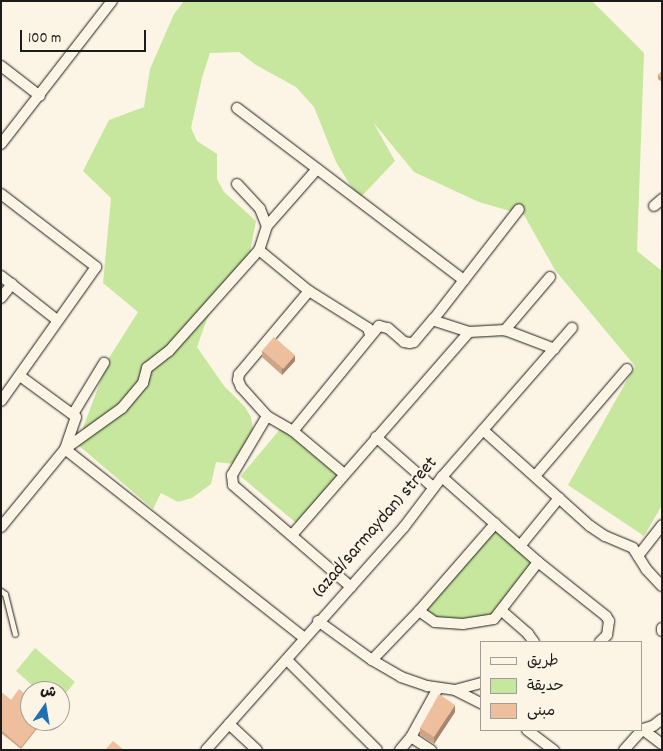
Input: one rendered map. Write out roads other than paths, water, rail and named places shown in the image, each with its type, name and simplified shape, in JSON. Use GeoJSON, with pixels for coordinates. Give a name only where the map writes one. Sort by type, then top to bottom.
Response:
{"type":"FeatureCollection","features":[{"type":"Feature","properties":{"kind":"street"},"geometry":{"type":"LineString","coordinates":[[1,144],[112,1]]}},
{"type":"Feature","properties":{"kind":"street"},"geometry":{"type":"LineString","coordinates":[[1,66],[40,96]]}},
{"type":"Feature","properties":{"kind":"street"},"geometry":{"type":"LineString","coordinates":[[236,108],[464,280]]}},
{"type":"Feature","properties":{"kind":"street"},"geometry":{"type":"LineString","coordinates":[[1,526],[66,449],[122,408],[142,383],[147,368],[169,351],[259,250],[267,226],[317,169]]}},
{"type":"Feature","properties":{"kind":"street"},"geometry":{"type":"LineString","coordinates":[[237,184],[260,209],[267,226]]}},
{"type":"Feature","properties":{"kind":"street"},"geometry":{"type":"LineString","coordinates":[[1,194],[96,267],[1,401]]}},
{"type":"Feature","properties":{"kind":"street"},"geometry":{"type":"LineString","coordinates":[[293,431],[378,326],[382,325],[404,342],[414,342],[519,209]]}},
{"type":"Feature","properties":{"kind":"street"},"geometry":{"type":"LineString","coordinates":[[259,250],[309,291],[368,328],[370,335]]}},
{"type":"Feature","properties":{"kind":"street"},"geometry":{"type":"LineString","coordinates":[[1,276],[57,320]]}},
{"type":"Feature","properties":{"kind":"street"},"geometry":{"type":"LineString","coordinates":[[506,330],[550,277]]}},
{"type":"Feature","properties":{"kind":"street"},"geometry":{"type":"LineString","coordinates":[[1,298],[12,284]]}},
{"type":"Feature","properties":{"kind":"street"},"geometry":{"type":"LineString","coordinates":[[309,291],[239,374],[238,380],[241,388],[267,416],[293,431],[344,474]]}},
{"type":"Feature","properties":{"kind":"street"},"geometry":{"type":"LineString","coordinates":[[434,318],[433,320],[469,332],[506,330],[555,349]]}},
{"type":"Feature","properties":{"kind":"street","name":"(azad/sarmaydan) street"},"geometry":{"type":"LineString","coordinates":[[206,750],[287,660],[318,621],[404,527],[442,477],[572,328]]}},
{"type":"Feature","properties":{"kind":"street"},"geometry":{"type":"LineString","coordinates":[[292,535],[469,332]]}},
{"type":"Feature","properties":{"kind":"street"},"geometry":{"type":"LineString","coordinates":[[73,414],[104,363]]}},
{"type":"Feature","properties":{"kind":"street"},"geometry":{"type":"LineString","coordinates":[[535,476],[627,369]]}},
{"type":"Feature","properties":{"kind":"street"},"geometry":{"type":"LineString","coordinates":[[20,376],[76,417],[66,449]]}},
{"type":"Feature","properties":{"kind":"street"},"geometry":{"type":"LineString","coordinates":[[267,416],[232,475],[233,485],[350,587]]}},
{"type":"Feature","properties":{"kind":"street"},"geometry":{"type":"LineString","coordinates":[[483,430],[590,526],[605,536],[633,548],[662,586]]}},
{"type":"Feature","properties":{"kind":"street"},"geometry":{"type":"LineString","coordinates":[[376,437],[433,488]]}},
{"type":"Feature","properties":{"kind":"street"},"geometry":{"type":"LineString","coordinates":[[66,449],[304,638]]}},
{"type":"Feature","properties":{"kind":"street"},"geometry":{"type":"LineString","coordinates":[[442,477],[538,562],[606,616],[608,621],[607,635],[601,641]]}},
{"type":"Feature","properties":{"kind":"street"},"geometry":{"type":"LineString","coordinates":[[520,546],[559,498]]}},
{"type":"Feature","properties":{"kind":"street"},"geometry":{"type":"LineString","coordinates":[[372,660],[419,611],[495,524]]}},
{"type":"Feature","properties":{"kind":"street"},"geometry":{"type":"LineString","coordinates":[[638,556],[662,525]]}},
{"type":"Feature","properties":{"kind":"street"},"geometry":{"type":"LineString","coordinates":[[419,611],[435,622],[463,624],[494,619],[538,562]]}},
{"type":"Feature","properties":{"kind":"street"},"geometry":{"type":"LineString","coordinates":[[502,611],[533,641]]}},
{"type":"Feature","properties":{"kind":"street"},"geometry":{"type":"LineString","coordinates":[[318,621],[372,660],[402,676],[438,688],[455,690],[480,703]]}},
{"type":"Feature","properties":{"kind":"street"},"geometry":{"type":"LineString","coordinates":[[287,660],[376,750]]}},
{"type":"Feature","properties":{"kind":"street"},"geometry":{"type":"LineString","coordinates":[[455,690],[480,684]]}},
{"type":"Feature","properties":{"kind":"street"},"geometry":{"type":"LineString","coordinates":[[400,750],[411,737],[438,688]]}},
{"type":"Feature","properties":{"kind":"street"},"geometry":{"type":"LineString","coordinates":[[643,729],[654,726],[662,719]]}},
{"type":"Feature","properties":{"kind":"street"},"geometry":{"type":"LineString","coordinates":[[229,724],[257,750]]}},
{"type":"Feature","properties":{"kind":"street"},"geometry":{"type":"LineString","coordinates":[[643,730],[662,744]]}},
{"type":"Feature","properties":{"kind":"street"},"geometry":{"type":"LineString","coordinates":[[528,731],[554,750]]}},
{"type":"Feature","properties":{"kind":"street"},"geometry":{"type":"LineString","coordinates":[[624,750],[640,731]]}},
{"type":"Feature","properties":{"kind":"street"},"geometry":{"type":"LineString","coordinates":[[411,737],[431,750]]}},
{"type":"Feature","properties":{"kind":"lane"},"geometry":{"type":"LineString","coordinates":[[1,591],[5,594],[15,634]]}}]}
